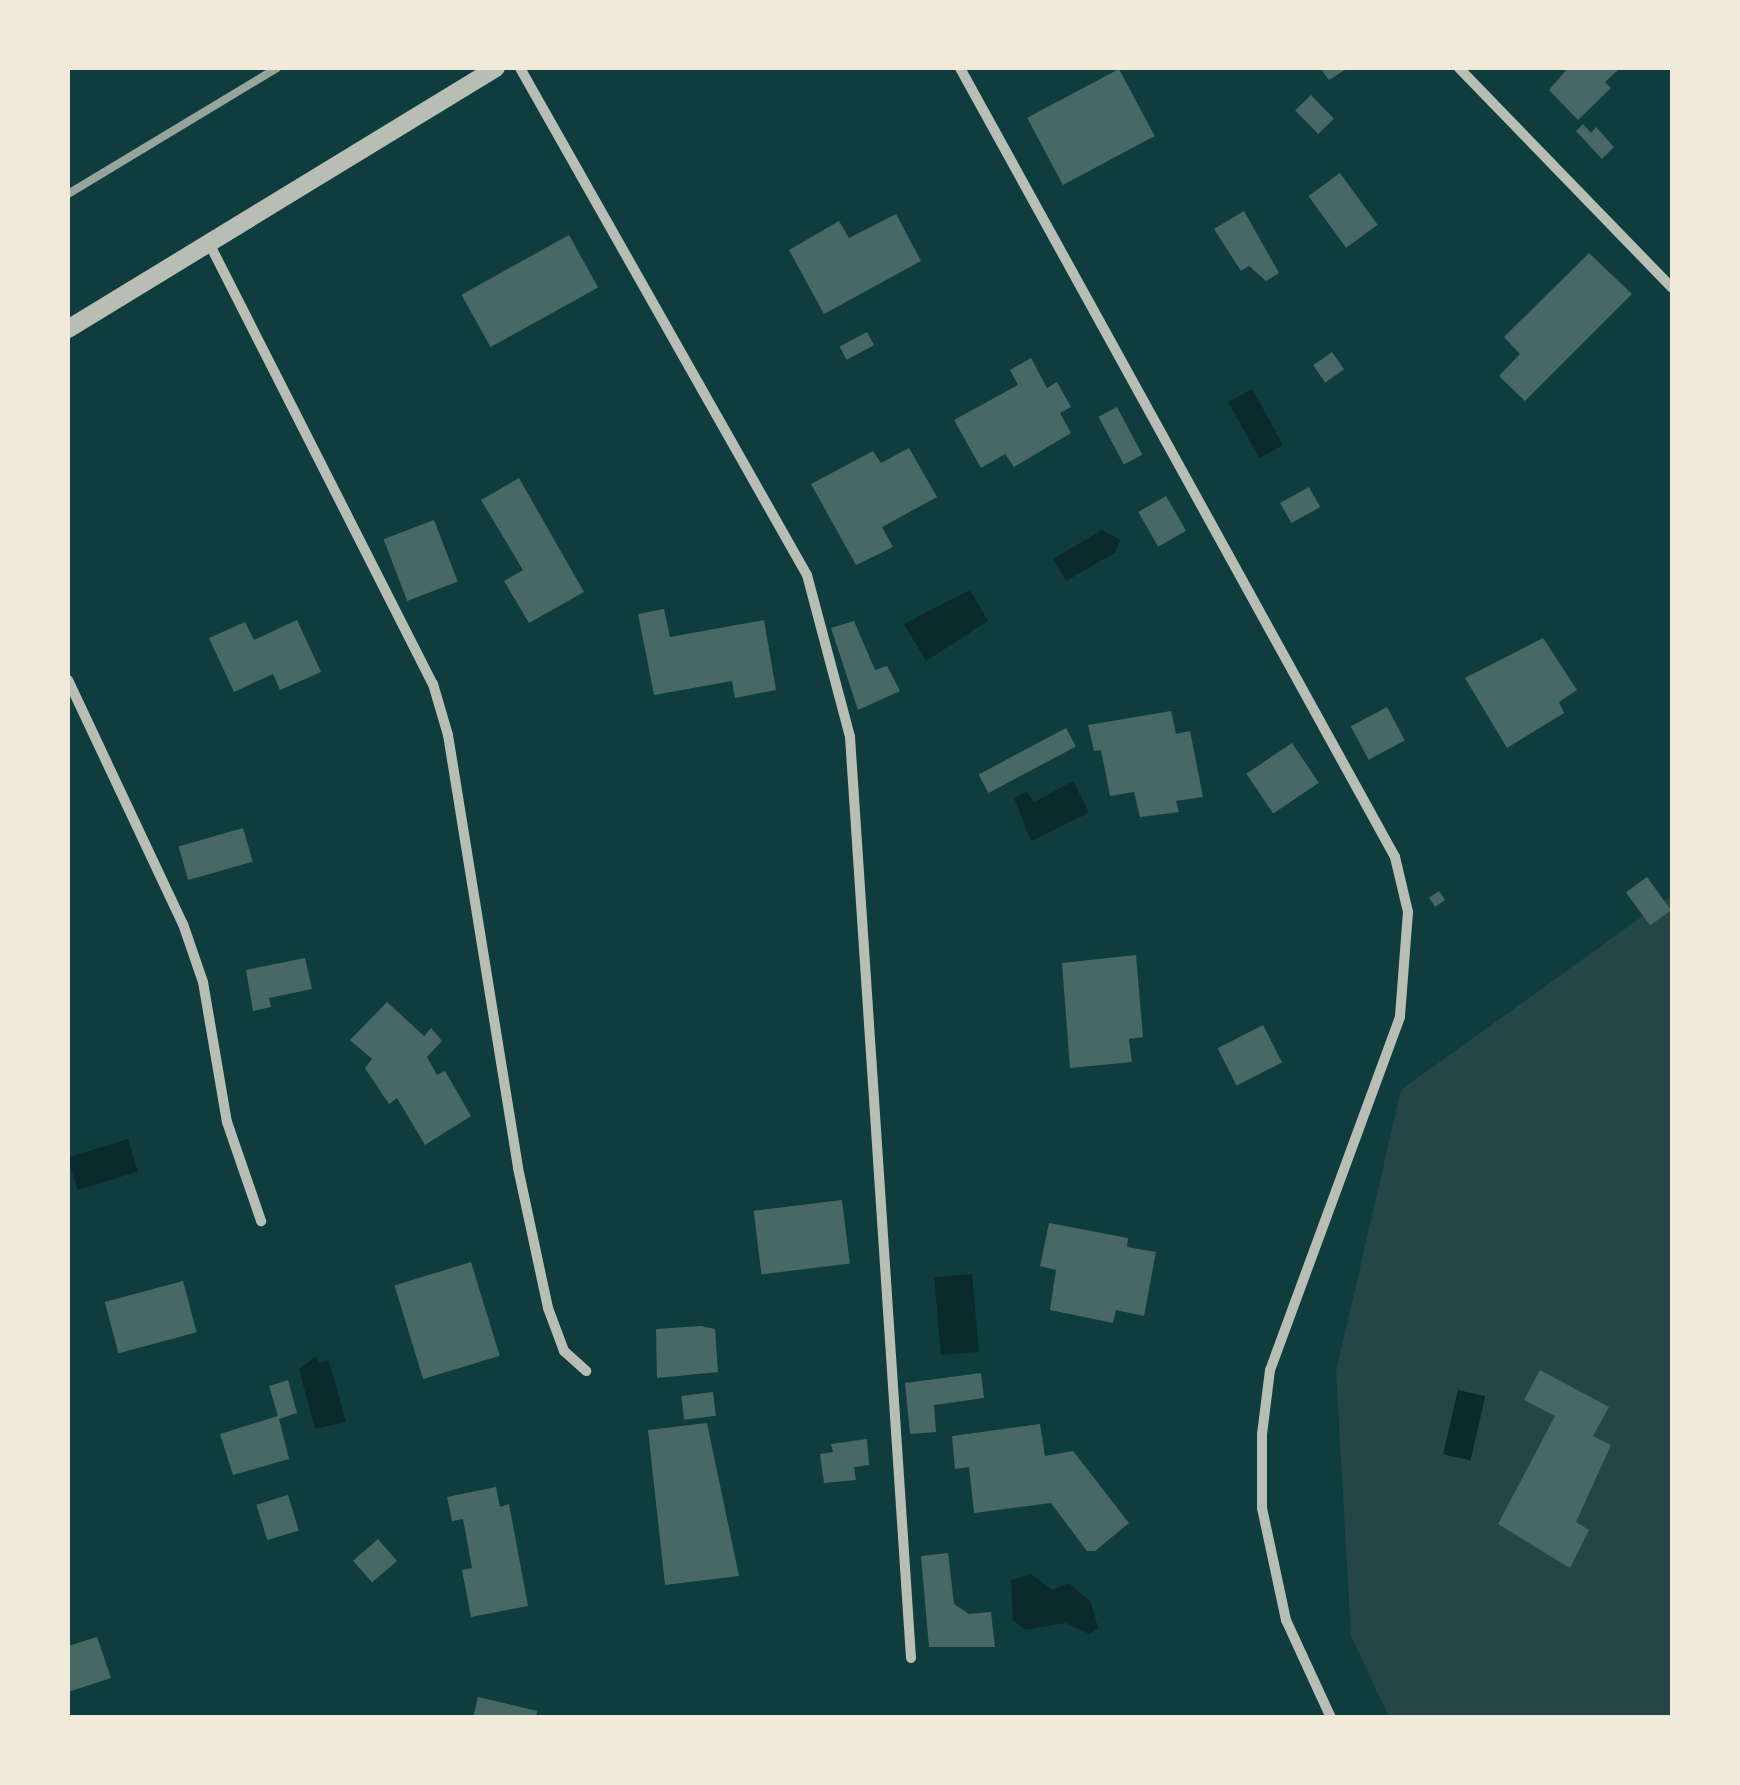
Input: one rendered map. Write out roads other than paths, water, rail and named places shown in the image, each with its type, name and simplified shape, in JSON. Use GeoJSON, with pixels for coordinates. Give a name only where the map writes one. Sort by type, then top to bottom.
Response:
{"type":"FeatureCollection","features":[{"type":"Feature","properties":{"kind":"street"},"geometry":{"type":"LineString","coordinates":[[68,329],[496,68]]}},
{"type":"Feature","properties":{"kind":"street"},"geometry":{"type":"LineString","coordinates":[[520,68],[806,575],[850,737],[911,1658]]}},
{"type":"Feature","properties":{"kind":"street"},"geometry":{"type":"LineString","coordinates":[[960,68],[1395,857],[1408,912],[1400,1016],[1270,1370],[1262,1508],[1286,1620],[1331,1718]]}},
{"type":"Feature","properties":{"kind":"street"},"geometry":{"type":"LineString","coordinates":[[1460,68],[1672,288]]}},
{"type":"Feature","properties":{"kind":"street"},"geometry":{"type":"LineString","coordinates":[[209,243],[433,684],[448,735],[518,1168],[548,1308],[564,1351],[586,1371]]}},
{"type":"Feature","properties":{"kind":"street"},"geometry":{"type":"LineString","coordinates":[[68,680],[188,938],[203,982],[227,1122],[261,1220]]}},
{"type":"Feature","properties":{"kind":"railway"},"geometry":{"type":"LineString","coordinates":[[68,194],[277,68]]}}]}
